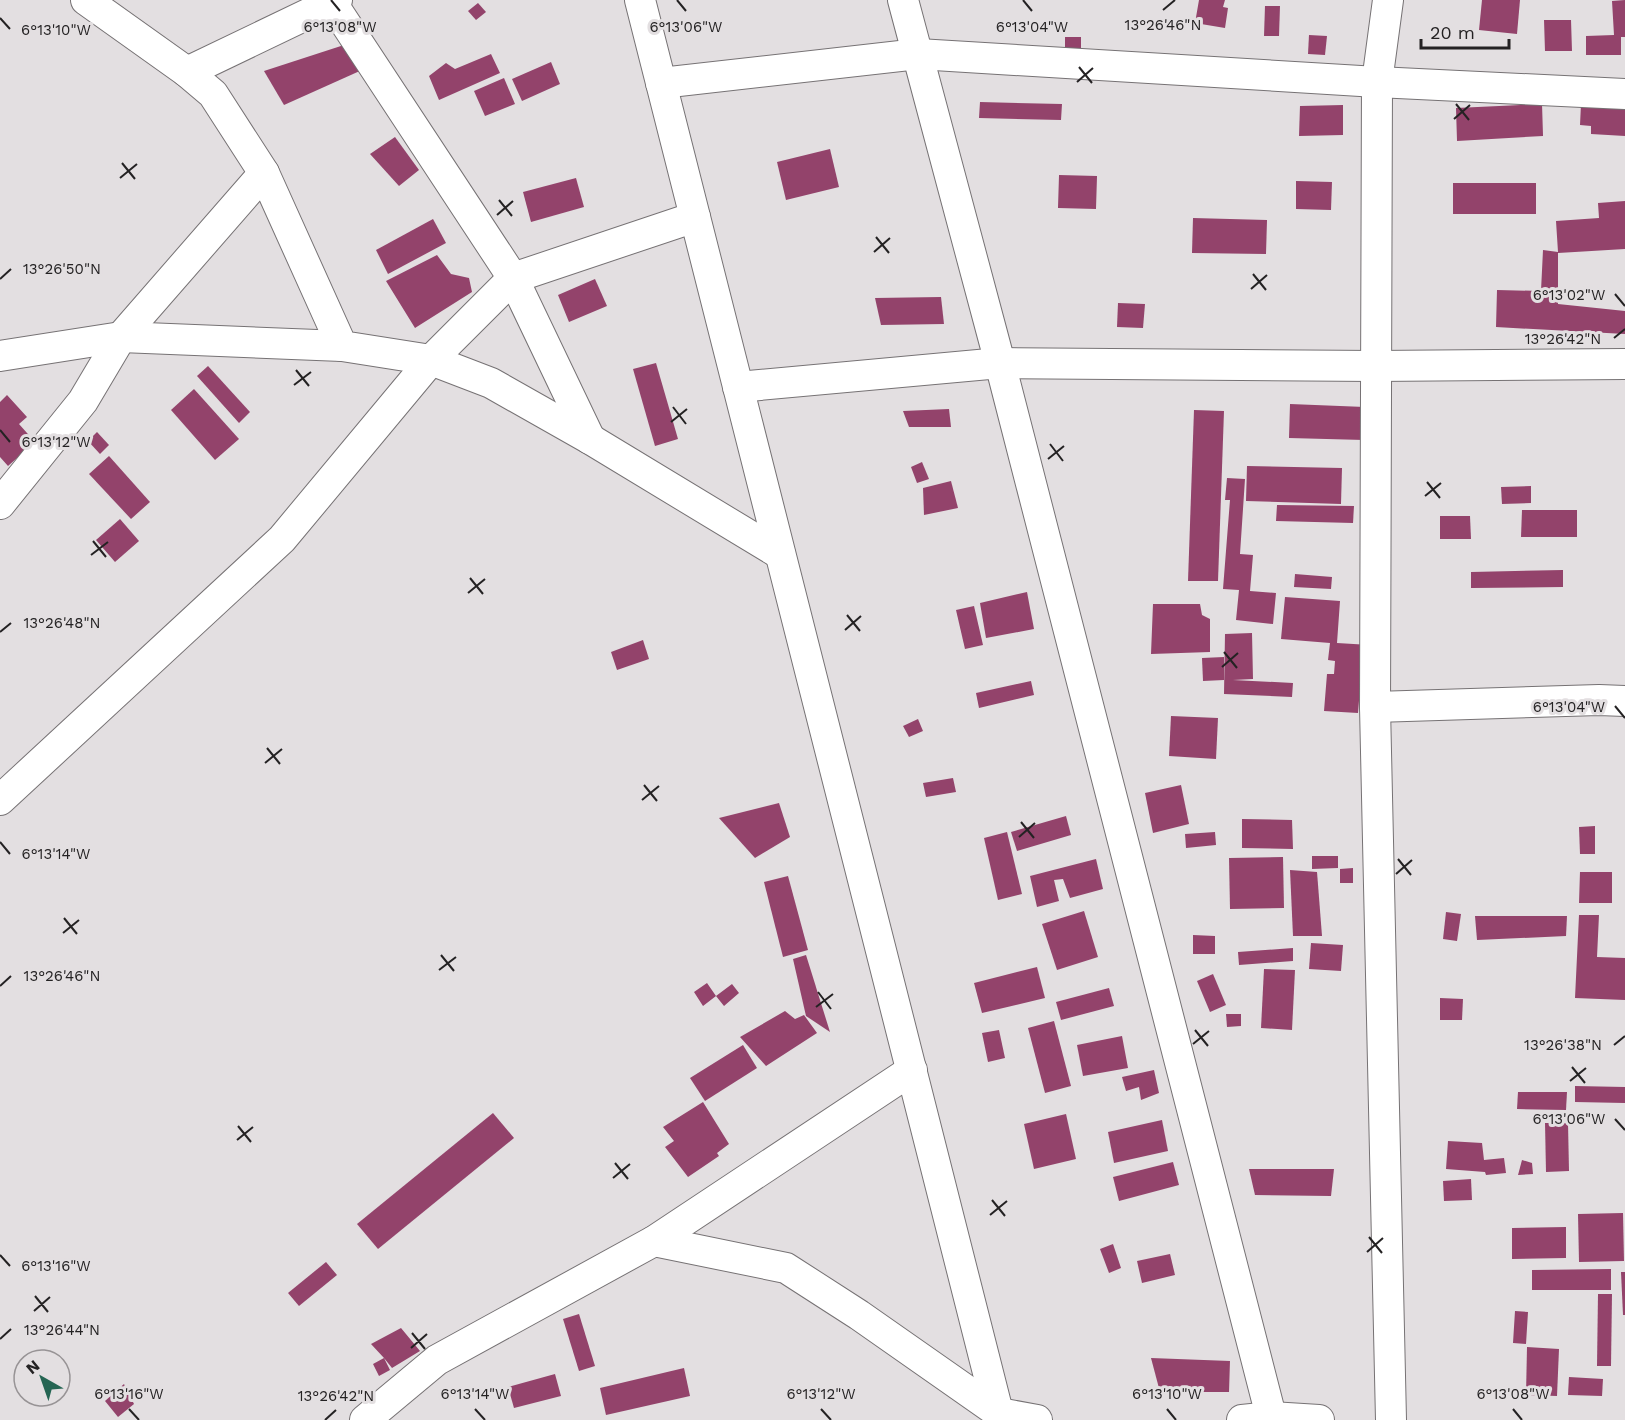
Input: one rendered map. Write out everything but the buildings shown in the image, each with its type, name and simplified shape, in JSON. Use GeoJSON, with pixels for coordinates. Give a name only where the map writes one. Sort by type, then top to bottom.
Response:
{"type":"FeatureCollection","features":[{"type":"Feature","properties":{"kind":"street"},"geometry":{"type":"LineString","coordinates":[[86,0],[187,72],[213,94],[264,173],[342,346]]}},
{"type":"Feature","properties":{"kind":"street"},"geometry":{"type":"LineString","coordinates":[[639,0],[1000,1416]]}},
{"type":"Feature","properties":{"kind":"street"},"geometry":{"type":"LineString","coordinates":[[903,0],[1000,363],[1262,1419],[1319,1420]]}},
{"type":"Feature","properties":{"kind":"street"},"geometry":{"type":"LineString","coordinates":[[1388,0],[1377,82],[1375,706],[1390,1420]]}},
{"type":"Feature","properties":{"kind":"street"},"geometry":{"type":"LineString","coordinates":[[187,72],[333,1],[513,278],[590,439]]}},
{"type":"Feature","properties":{"kind":"street"},"geometry":{"type":"LineString","coordinates":[[661,83],[918,54],[1377,82],[1625,94]]}},
{"type":"Feature","properties":{"kind":"street"},"geometry":{"type":"LineString","coordinates":[[0,504],[83,401],[122,337],[264,173]]}},
{"type":"Feature","properties":{"kind":"street"},"geometry":{"type":"LineString","coordinates":[[0,800],[282,539],[431,360],[513,278],[695,217]]}},
{"type":"Feature","properties":{"kind":"street"},"geometry":{"type":"LineString","coordinates":[[0,356],[122,337],[342,346],[431,360],[491,383],[590,439],[780,554]]}},
{"type":"Feature","properties":{"kind":"street"},"geometry":{"type":"LineString","coordinates":[[738,387],[1000,363],[1376,366],[1625,364]]}},
{"type":"Feature","properties":{"kind":"street"},"geometry":{"type":"LineString","coordinates":[[1375,706],[1625,701]]}},
{"type":"Feature","properties":{"kind":"street"},"geometry":{"type":"LineString","coordinates":[[365,1420],[437,1360],[654,1241],[912,1070]]}},
{"type":"Feature","properties":{"kind":"street"},"geometry":{"type":"LineString","coordinates":[[654,1241],[786,1268],[859,1315],[1000,1416],[1037,1420]]}}]}
